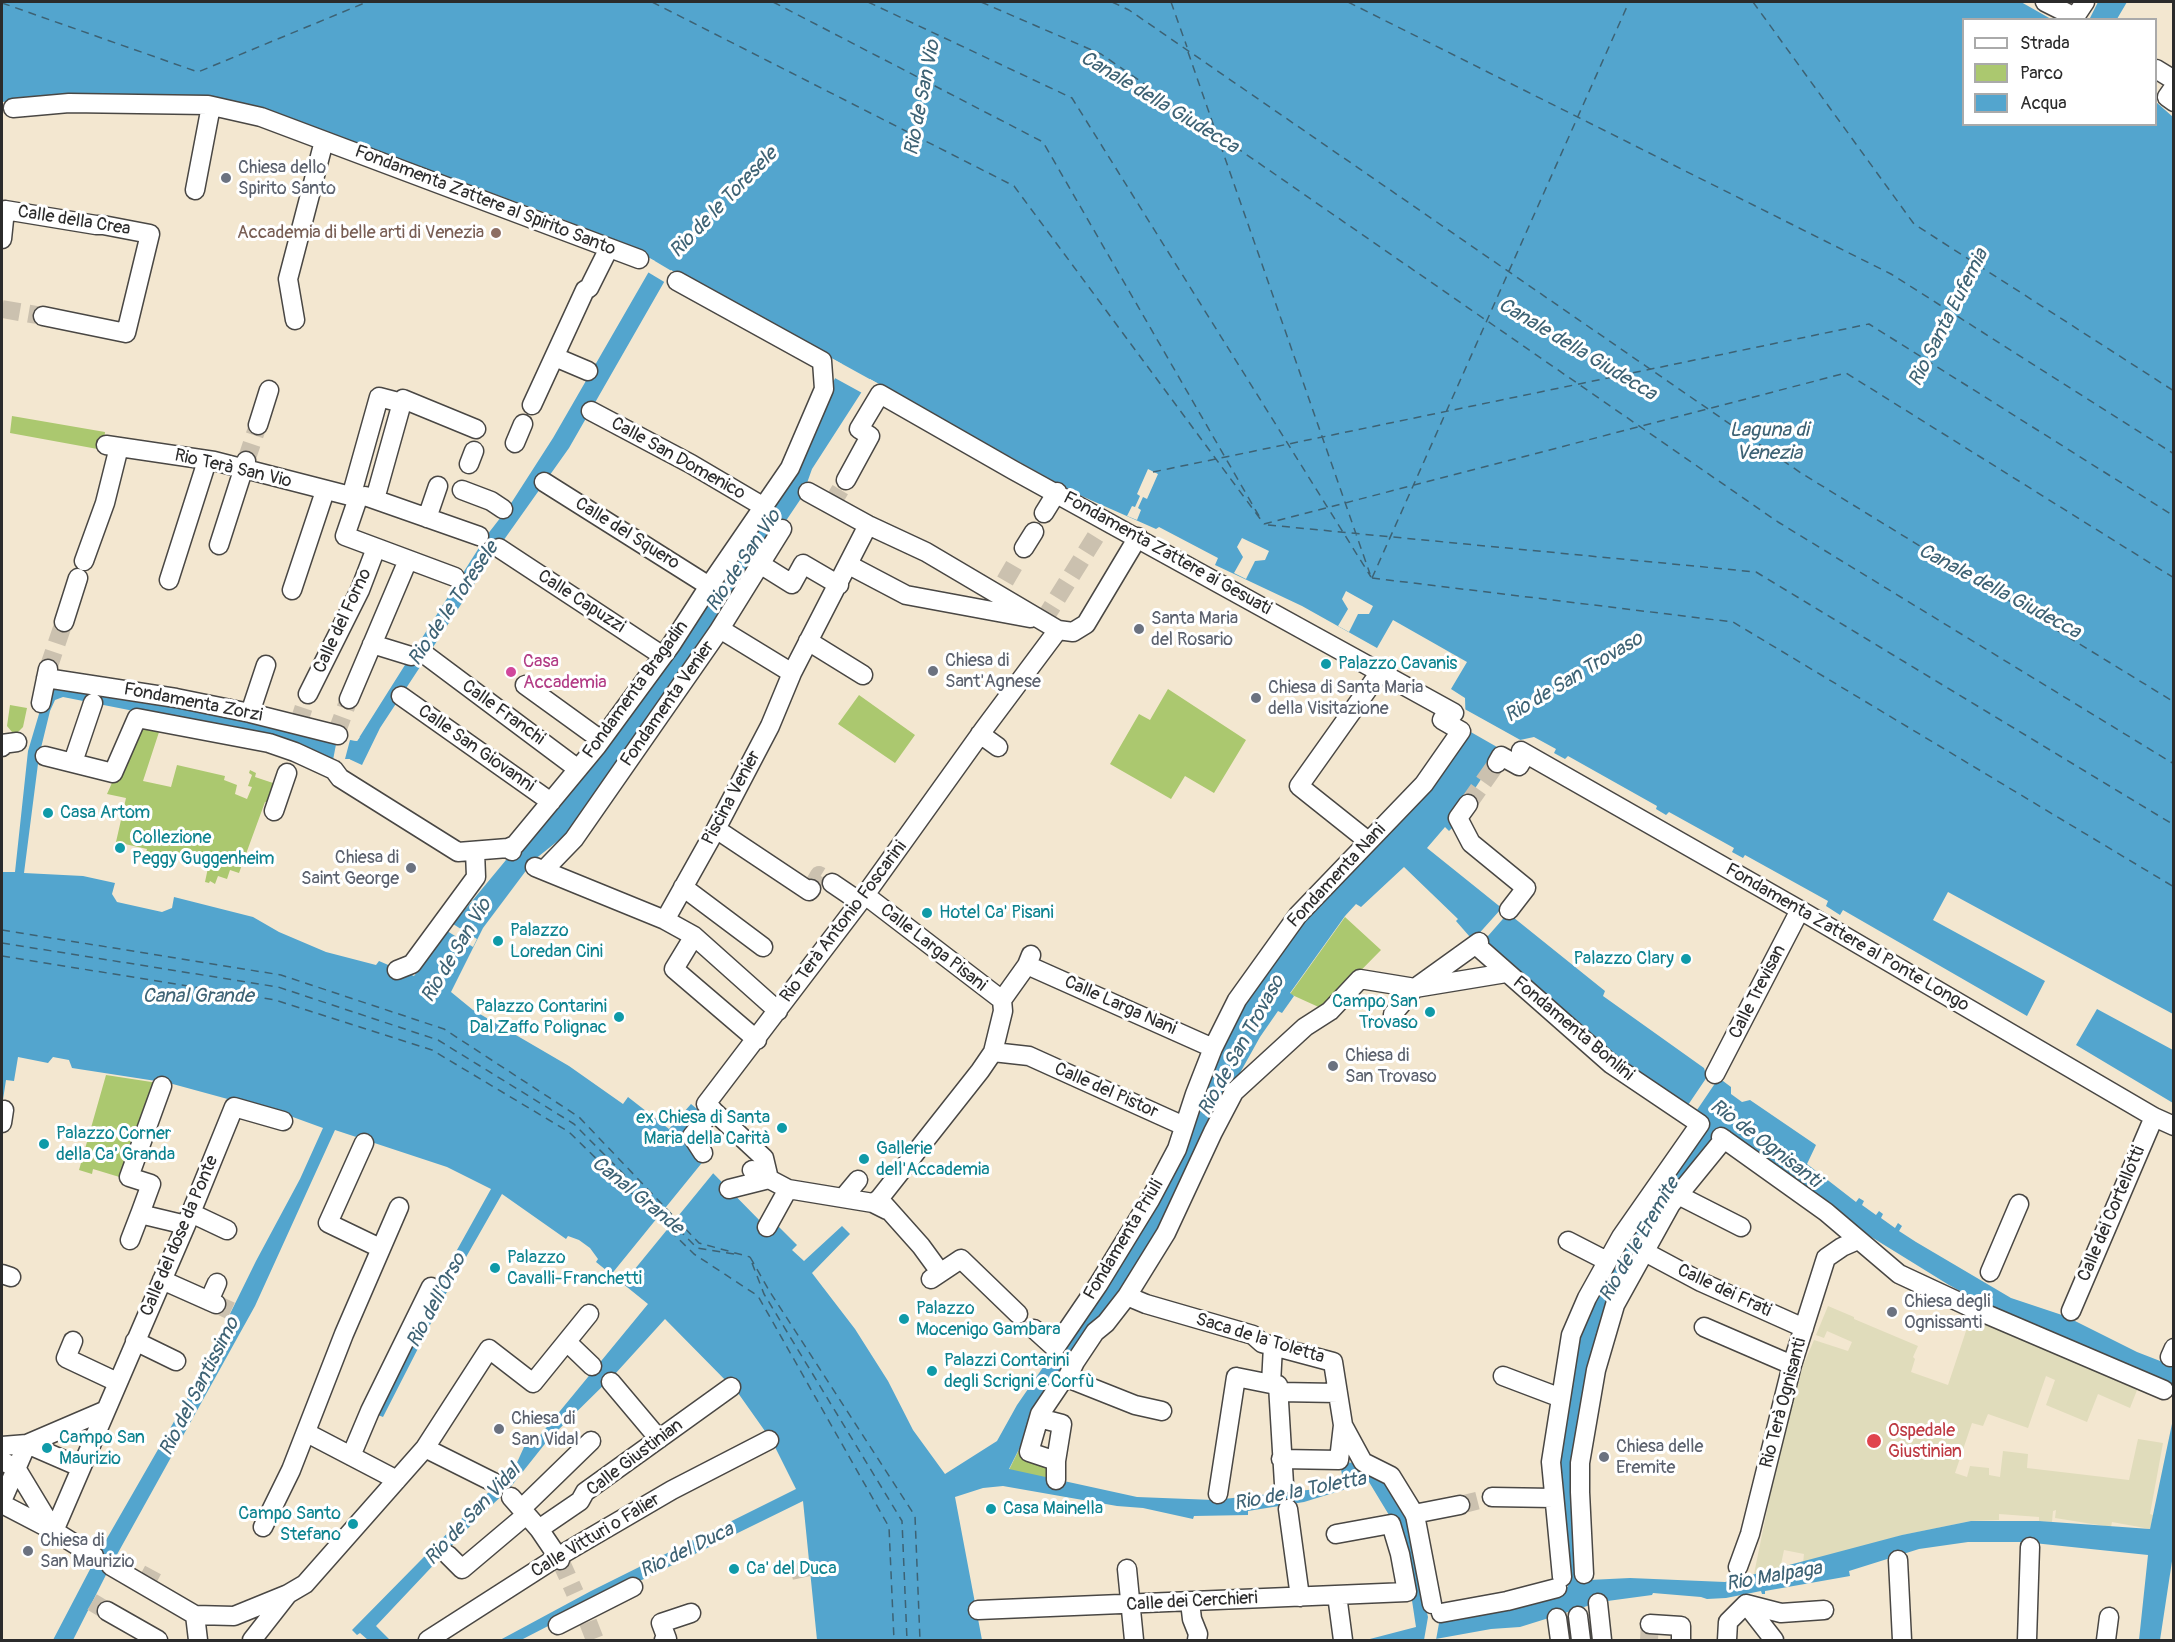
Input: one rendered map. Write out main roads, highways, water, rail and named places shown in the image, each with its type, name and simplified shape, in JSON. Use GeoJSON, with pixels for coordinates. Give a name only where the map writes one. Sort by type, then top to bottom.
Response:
{"type":"FeatureCollection","features":[{"type":"Feature","properties":{"kind":"water","name":"Laguna di Venezia"},"geometry":{"type":"Polygon","coordinates":[[[2,2],[2021,2],[2049,18],[1962,18],[1962,126],[2157,126],[2157,103],[2173,117],[2173,1014],[1948,892],[1933,920],[2045,981],[2027,1016],[1843,910],[1840,915],[1826,906],[1828,901],[1745,855],[1743,858],[1732,852],[1734,848],[1669,812],[1666,815],[1656,809],[1657,806],[1568,756],[1565,759],[1554,753],[1556,749],[1534,737],[1520,740],[1501,749],[1466,802],[1458,822],[1449,831],[1445,827],[1427,848],[1605,991],[1603,996],[1704,1068],[1707,1077],[1716,1082],[1723,1081],[1731,1087],[1731,1094],[1742,1102],[1750,1100],[1816,1145],[1807,1164],[1856,1202],[1859,1198],[1864,1201],[1862,1205],[1876,1215],[1879,1211],[1883,1214],[1881,1218],[1895,1228],[1898,1223],[1902,1226],[1899,1231],[2011,1298],[2065,1316],[2137,1352],[2173,1366],[2173,1386],[2164,1386],[1997,1311],[1949,1285],[1839,1217],[1729,1136],[1610,1305],[1577,1446],[1589,1580],[1630,1578],[1725,1582],[1902,1535],[1971,1521],[2039,1521],[2150,1529],[2173,1419],[2174,1548],[2160,1640],[2139,1640],[2148,1555],[2024,1542],[1968,1542],[1919,1549],[1849,1571],[1850,1576],[1765,1591],[1765,1594],[1761,1591],[1707,1599],[1653,1593],[1652,1595],[1600,1602],[1520,1627],[1491,1629],[1430,1640],[1366,1640],[1416,1627],[1411,1594],[1392,1520],[1369,1482],[1304,1502],[1248,1511],[1248,1515],[1194,1516],[1193,1519],[1143,1508],[1117,1506],[1003,1486],[983,1488],[955,1497],[982,1640],[817,1640],[803,1501],[521,1640],[500,1640],[591,1591],[796,1489],[772,1441],[738,1393],[665,1319],[615,1374],[548,1440],[509,1489],[475,1521],[376,1626],[390,1640],[368,1640],[352,1630],[484,1496],[505,1480],[515,1467],[529,1436],[537,1439],[648,1304],[596,1262],[598,1259],[590,1248],[579,1240],[568,1236],[566,1239],[502,1194],[453,1280],[383,1417],[373,1413],[438,1284],[491,1189],[447,1167],[335,1130],[255,1306],[109,1569],[73,1640],[53,1640],[98,1554],[195,1385],[256,1261],[300,1179],[323,1128],[290,1116],[169,1083],[72,1068],[69,1060],[53,1057],[48,1063],[18,1057],[14,1081],[6,1080],[2,1106],[2,872],[15,872],[28,751],[47,687],[139,697],[357,741],[487,535],[508,508],[553,438],[655,261],[560,218],[262,109],[69,96],[2,102],[2,2]],[[671,270],[569,448],[496,551],[380,728],[362,765],[349,759],[332,760],[134,711],[63,697],[55,700],[50,711],[39,756],[24,873],[83,876],[115,883],[112,894],[117,902],[162,912],[172,908],[174,897],[253,917],[279,932],[326,952],[376,965],[379,961],[414,976],[453,924],[506,860],[511,858],[800,450],[842,364],[671,270]],[[870,379],[812,469],[802,497],[584,820],[534,860],[483,928],[451,992],[473,1010],[569,1066],[623,1104],[628,1097],[669,1129],[691,1104],[702,1113],[684,1136],[710,1170],[766,1227],[776,1224],[797,1245],[792,1250],[804,1261],[842,1226],[850,1234],[812,1273],[855,1329],[888,1381],[913,1430],[945,1474],[997,1441],[1017,1405],[1106,1276],[1245,1001],[1300,920],[1466,729],[1465,698],[1451,689],[1467,662],[1393,620],[1377,648],[1302,606],[1215,565],[1218,558],[1159,527],[1156,529],[1077,494],[870,379]],[[1404,867],[1361,907],[1356,904],[1345,916],[1290,993],[1294,996],[1282,1013],[1278,1011],[1260,1037],[1226,1098],[1162,1232],[1036,1415],[1009,1469],[1137,1497],[1214,1500],[1317,1489],[1343,1482],[1340,1462],[1357,1463],[1381,1477],[1410,1525],[1428,1617],[1568,1587],[1564,1570],[1555,1462],[1575,1337],[1594,1288],[1706,1123],[1681,1108],[1576,1028],[1475,938],[1470,937],[1456,921],[1458,919],[1404,867]]]}},
{"type":"Feature","properties":{"kind":"water"},"geometry":{"type":"Polygon","coordinates":[[[2098,2],[2127,2],[2118,18],[2090,18],[2098,2]]]}},
{"type":"Feature","properties":{"kind":"water"},"geometry":{"type":"Polygon","coordinates":[[[2097,1009],[2173,1050],[2173,1103],[2076,1045],[2097,1009]]]}},
{"type":"Feature","properties":{"kind":"tunnel"},"geometry":{"type":"LineString","coordinates":[[2,309],[43,316]]}},
{"type":"Feature","properties":{"kind":"tunnel"},"geometry":{"type":"LineString","coordinates":[[246,461],[258,425]]}},
{"type":"Feature","properties":{"kind":"tunnel"},"geometry":{"type":"LineString","coordinates":[[831,505],[846,480]]}},
{"type":"Feature","properties":{"kind":"tunnel"},"geometry":{"type":"LineString","coordinates":[[1043,621],[1106,520]]}},
{"type":"Feature","properties":{"kind":"tunnel"},"geometry":{"type":"LineString","coordinates":[[1005,581],[1016,562]]}},
{"type":"Feature","properties":{"kind":"tunnel"},"geometry":{"type":"LineString","coordinates":[[48,669],[64,622]]}},
{"type":"Feature","properties":{"kind":"tunnel"},"geometry":{"type":"LineString","coordinates":[[298,725],[308,694]]}},
{"type":"Feature","properties":{"kind":"tunnel"},"geometry":{"type":"LineString","coordinates":[[336,734],[349,699]]}},
{"type":"Feature","properties":{"kind":"tunnel"},"geometry":{"type":"LineString","coordinates":[[1468,804],[1497,763]]}},
{"type":"Feature","properties":{"kind":"tunnel"},"geometry":{"type":"LineString","coordinates":[[811,889],[819,875],[832,883]]}},
{"type":"Feature","properties":{"kind":"tunnel"},"geometry":{"type":"LineString","coordinates":[[216,1304],[231,1311]]}},
{"type":"Feature","properties":{"kind":"tunnel"},"geometry":{"type":"LineString","coordinates":[[1460,1505],[1492,1497]]}},
{"type":"Feature","properties":{"kind":"tunnel"},"geometry":{"type":"LineString","coordinates":[[560,1560],[575,1593]]}},
{"type":"Feature","properties":{"kind":"tunnel"},"geometry":{"type":"LineString","coordinates":[[791,1571],[810,1567]]}},
{"type":"Feature","properties":{"kind":"tunnel"},"geometry":{"type":"LineString","coordinates":[[146,1583],[153,1570]]}},
{"type":"Feature","properties":{"kind":"tunnel"},"geometry":{"type":"LineString","coordinates":[[92,1602],[107,1611]]}},
{"type":"Feature","properties":{"kind":"tunnel"},"geometry":{"type":"LineString","coordinates":[[588,1622],[595,1640]]}},
{"type":"Feature","properties":{"kind":"tunnel"},"geometry":{"type":"LineString","coordinates":[[1649,1640],[1650,1622]]}},
{"type":"Feature","properties":{"kind":"place","name":"Chiesa dello Spirito Santo"},"geometry":{"type":"Point","coordinates":[226,178]}},
{"type":"Feature","properties":{"kind":"place","name":"Accademia di belle arti di Venezia"},"geometry":{"type":"Point","coordinates":[496,233]}},
{"type":"Feature","properties":{"kind":"place","name":"Santa Maria del Rosario"},"geometry":{"type":"Point","coordinates":[1139,629]}},
{"type":"Feature","properties":{"kind":"place","name":"Palazzo Cavanis"},"geometry":{"type":"Point","coordinates":[1326,664]}},
{"type":"Feature","properties":{"kind":"place","name":"Chiesa di Sant'Agnese"},"geometry":{"type":"Point","coordinates":[933,671]}},
{"type":"Feature","properties":{"kind":"place","name":"Casa Accademia"},"geometry":{"type":"Point","coordinates":[511,672]}},
{"type":"Feature","properties":{"kind":"place","name":"Chiesa di Santa Maria della Visitazione"},"geometry":{"type":"Point","coordinates":[1256,698]}},
{"type":"Feature","properties":{"kind":"place","name":"Casa Artom"},"geometry":{"type":"Point","coordinates":[48,813]}},
{"type":"Feature","properties":{"kind":"place","name":"Collezione Peggy Guggenheim"},"geometry":{"type":"Point","coordinates":[120,848]}},
{"type":"Feature","properties":{"kind":"place","name":"Chiesa di Saint George"},"geometry":{"type":"Point","coordinates":[411,868]}},
{"type":"Feature","properties":{"kind":"place","name":"Hotel Ca' Pisani"},"geometry":{"type":"Point","coordinates":[927,913]}},
{"type":"Feature","properties":{"kind":"place","name":"Palazzo Loredan Cini"},"geometry":{"type":"Point","coordinates":[498,941]}},
{"type":"Feature","properties":{"kind":"place","name":"Palazzo Clary"},"geometry":{"type":"Point","coordinates":[1686,959]}},
{"type":"Feature","properties":{"kind":"place","name":"Campo San Trovaso"},"geometry":{"type":"Point","coordinates":[1430,1012]}},
{"type":"Feature","properties":{"kind":"place","name":"Palazzo Contarini Dal Zaffo Polignac"},"geometry":{"type":"Point","coordinates":[619,1017]}},
{"type":"Feature","properties":{"kind":"place","name":"Chiesa di San Trovaso"},"geometry":{"type":"Point","coordinates":[1333,1066]}},
{"type":"Feature","properties":{"kind":"place","name":"ex Chiesa di Santa Maria della Carità"},"geometry":{"type":"Point","coordinates":[782,1128]}},
{"type":"Feature","properties":{"kind":"place","name":"Palazzo Corner della Ca' Granda"},"geometry":{"type":"Point","coordinates":[44,1144]}},
{"type":"Feature","properties":{"kind":"place","name":"Gallerie dell'Accademia"},"geometry":{"type":"Point","coordinates":[864,1159]}},
{"type":"Feature","properties":{"kind":"place","name":"Palazzo Cavalli-Franchetti"},"geometry":{"type":"Point","coordinates":[495,1268]}},
{"type":"Feature","properties":{"kind":"place","name":"Chiesa degli Ognissanti"},"geometry":{"type":"Point","coordinates":[1892,1312]}},
{"type":"Feature","properties":{"kind":"place","name":"Palazzo Mocenigo Gambara"},"geometry":{"type":"Point","coordinates":[904,1319]}},
{"type":"Feature","properties":{"kind":"place","name":"Palazzi Contarini degli Scrigni e Corfù"},"geometry":{"type":"Point","coordinates":[932,1371]}},
{"type":"Feature","properties":{"kind":"place","name":"Chiesa di San Vidal"},"geometry":{"type":"Point","coordinates":[499,1429]}},
{"type":"Feature","properties":{"kind":"place","name":"Ospedale Giustinian"},"geometry":{"type":"Point","coordinates":[1874,1441]}},
{"type":"Feature","properties":{"kind":"place","name":"Campo San Maurizio"},"geometry":{"type":"Point","coordinates":[47,1448]}},
{"type":"Feature","properties":{"kind":"place","name":"Chiesa delle Eremite"},"geometry":{"type":"Point","coordinates":[1604,1457]}},
{"type":"Feature","properties":{"kind":"place","name":"Casa Mainella"},"geometry":{"type":"Point","coordinates":[991,1509]}},
{"type":"Feature","properties":{"kind":"place","name":"Campo Santo Stefano"},"geometry":{"type":"Point","coordinates":[353,1524]}},
{"type":"Feature","properties":{"kind":"place","name":"Chiesa di San Maurizio"},"geometry":{"type":"Point","coordinates":[28,1551]}},
{"type":"Feature","properties":{"kind":"place","name":"Ca' del Duca"},"geometry":{"type":"Point","coordinates":[734,1569]}},
{"type":"Feature","properties":{"kind":"water label","name":"Rio de San Vio"},"geometry":{"type":"Point","coordinates":[923,98]}},
{"type":"Feature","properties":{"kind":"water label","name":"Canale della Giudecca"},"geometry":{"type":"Point","coordinates":[1159,103]}},
{"type":"Feature","properties":{"kind":"water label","name":"Rio de le Toresele"},"geometry":{"type":"Point","coordinates":[724,203]}},
{"type":"Feature","properties":{"kind":"water label","name":"Rio Santa Eufemia"},"geometry":{"type":"Point","coordinates":[1949,318]}},
{"type":"Feature","properties":{"kind":"water label","name":"Canale della Giudecca"},"geometry":{"type":"Point","coordinates":[1577,350]}},
{"type":"Feature","properties":{"kind":"water label","name":"Rio de San Vio"},"geometry":{"type":"Point","coordinates":[744,561]}},
{"type":"Feature","properties":{"kind":"water label","name":"Canale della Giudecca"},"geometry":{"type":"Point","coordinates":[1999,592]}},
{"type":"Feature","properties":{"kind":"water label","name":"Rio de le Toresele"},"geometry":{"type":"Point","coordinates":[454,604]}},
{"type":"Feature","properties":{"kind":"water label","name":"Rio de San Trovaso"},"geometry":{"type":"Point","coordinates":[1574,678]}},
{"type":"Feature","properties":{"kind":"water label","name":"Rio de San Vio"},"geometry":{"type":"Point","coordinates":[457,951]}},
{"type":"Feature","properties":{"kind":"water label","name":"Canal Grande"},"geometry":{"type":"Point","coordinates":[198,997]}},
{"type":"Feature","properties":{"kind":"water label","name":"Rio de San Trovaso"},"geometry":{"type":"Point","coordinates":[1242,1046]}},
{"type":"Feature","properties":{"kind":"water label","name":"Rio de Ognisanti"},"geometry":{"type":"Point","coordinates":[1765,1144]}},
{"type":"Feature","properties":{"kind":"water label","name":"Canal Grande"},"geometry":{"type":"Point","coordinates":[637,1196]}},
{"type":"Feature","properties":{"kind":"water label","name":"Rio de le Eremite"},"geometry":{"type":"Point","coordinates":[1640,1240]}},
{"type":"Feature","properties":{"kind":"water label","name":"Rio dell'Orso"},"geometry":{"type":"Point","coordinates":[437,1301]}},
{"type":"Feature","properties":{"kind":"water label","name":"Rio del Santissimo"},"geometry":{"type":"Point","coordinates":[200,1387]}},
{"type":"Feature","properties":{"kind":"water label","name":"Rio de la Toletta"},"geometry":{"type":"Point","coordinates":[1300,1492]}},
{"type":"Feature","properties":{"kind":"water label","name":"Rio de San Vidal"},"geometry":{"type":"Point","coordinates":[473,1515]}},
{"type":"Feature","properties":{"kind":"water label","name":"Rio del Duca"},"geometry":{"type":"Point","coordinates":[687,1551]}},
{"type":"Feature","properties":{"kind":"water label","name":"Rio Malpaga"},"geometry":{"type":"Point","coordinates":[1774,1577]}}]}
